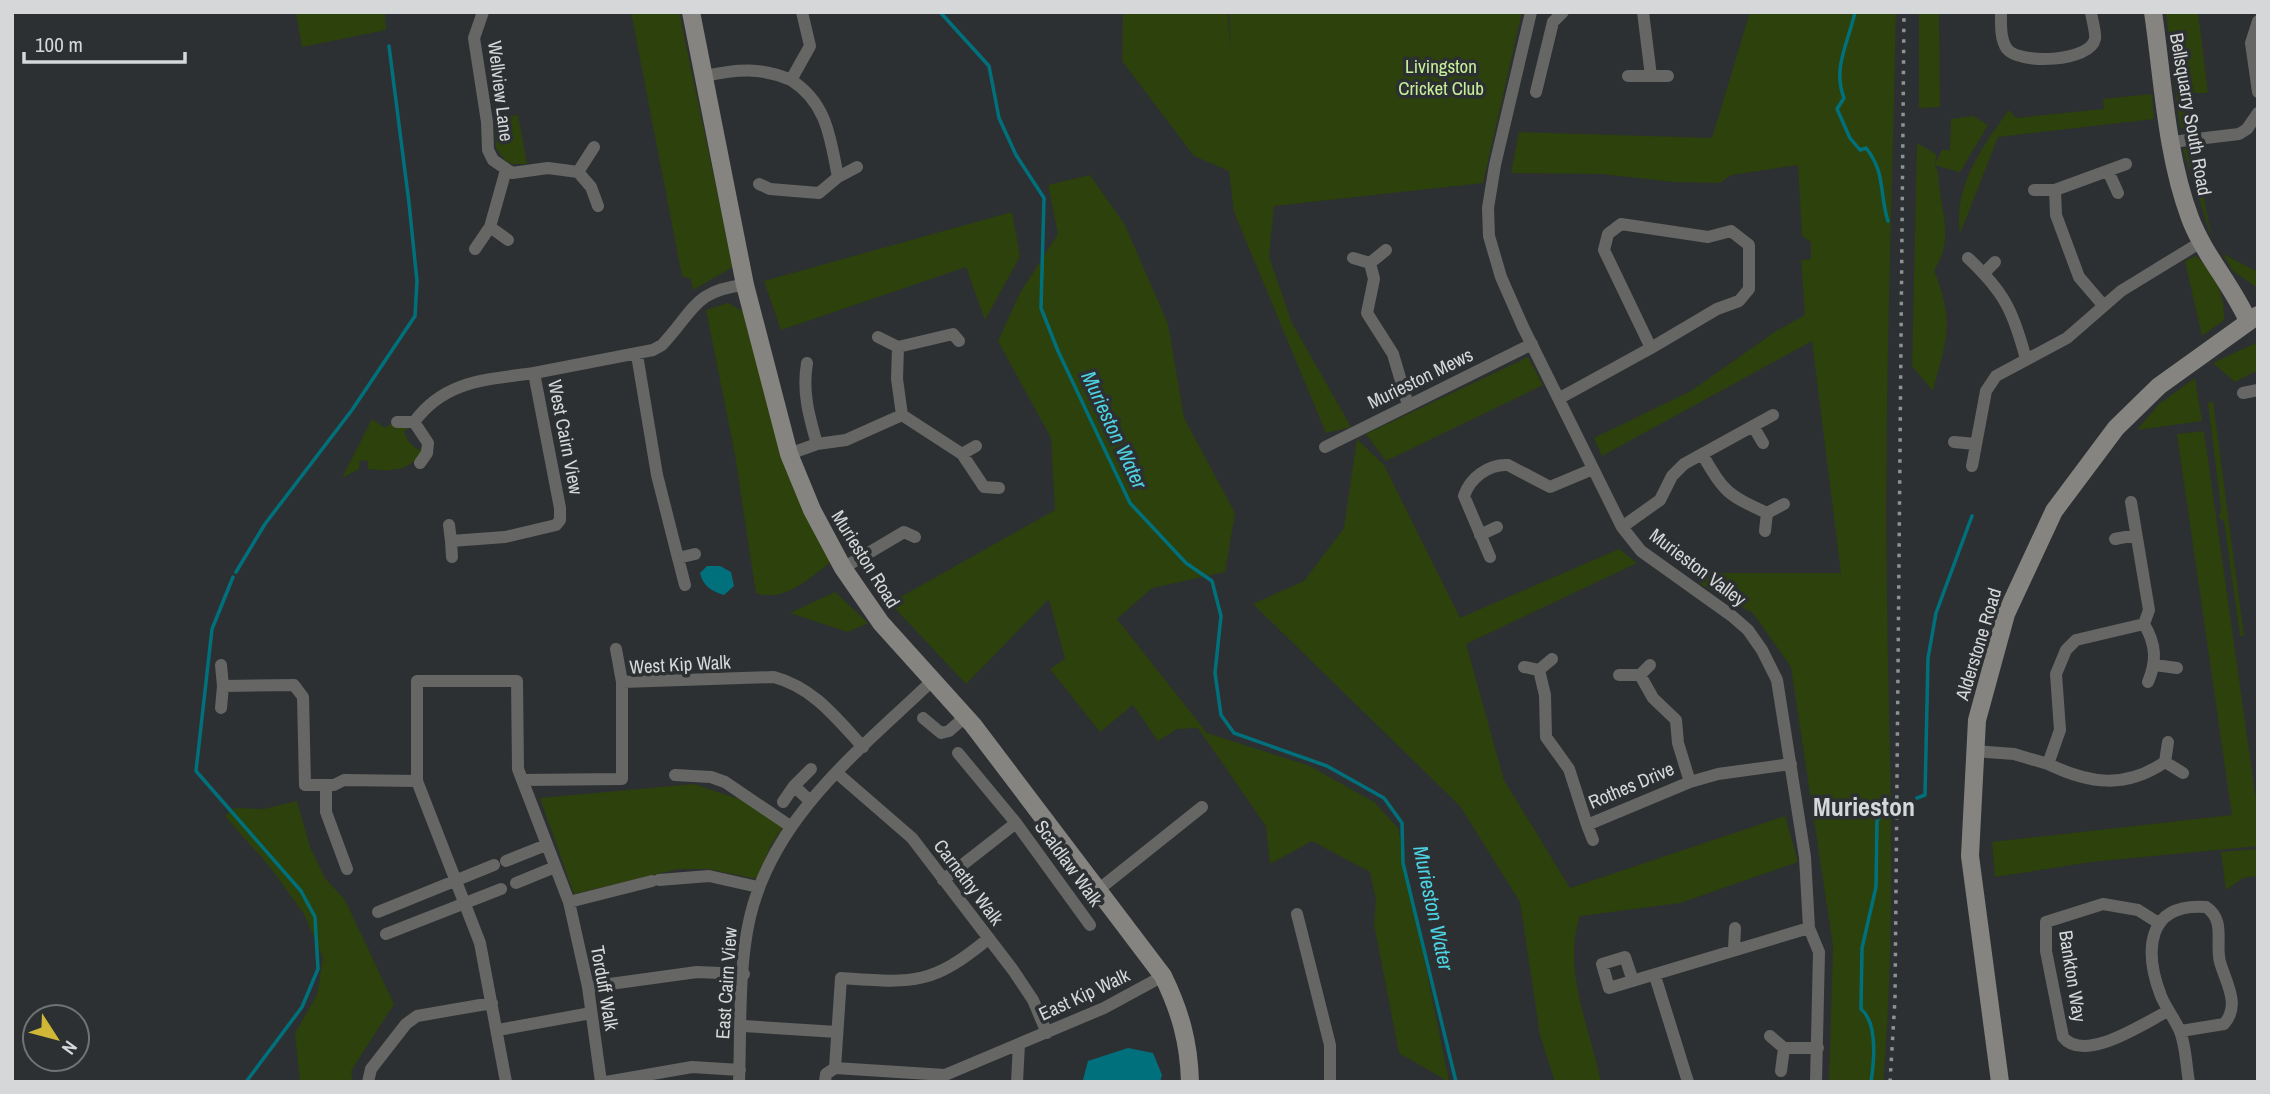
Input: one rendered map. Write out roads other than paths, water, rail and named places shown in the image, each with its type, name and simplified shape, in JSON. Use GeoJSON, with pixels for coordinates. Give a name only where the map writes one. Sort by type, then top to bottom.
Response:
{"type":"FeatureCollection","features":[{"type":"Feature","properties":{"kind":"street","name":"Wellview Lane"},"geometry":{"type":"LineString","coordinates":[[483,12],[474,38],[487,122],[487,143],[493,160],[506,170],[520,173],[568,168],[578,172]]}},
{"type":"Feature","properties":{"kind":"street","name":"Murieston Road"},"geometry":{"type":"LineString","coordinates":[[691,12],[745,285],[789,454],[812,510],[843,568],[881,623],[965,716],[1163,976],[1181,1013],[1189,1051],[1190,1082]]}},
{"type":"Feature","properties":{"kind":"street"},"geometry":{"type":"LineString","coordinates":[[791,80],[810,46],[802,12]]}},
{"type":"Feature","properties":{"kind":"street","name":"Murieston Valley"},"geometry":{"type":"LineString","coordinates":[[1531,12],[1488,208],[1493,252],[1532,344],[1622,527],[1641,551],[1664,570],[1732,616],[1762,650],[1777,680],[1805,857],[1808,928],[1819,952],[1816,1082]]}},
{"type":"Feature","properties":{"kind":"street"},"geometry":{"type":"LineString","coordinates":[[1536,92],[1553,22],[1563,12]]}},
{"type":"Feature","properties":{"kind":"street"},"geometry":{"type":"LineString","coordinates":[[1643,12],[1651,76]]}},
{"type":"Feature","properties":{"kind":"street"},"geometry":{"type":"LineString","coordinates":[[2001,12],[2005,46],[2012,55],[2024,60],[2075,55],[2089,50],[2095,39],[2091,12]]}},
{"type":"Feature","properties":{"kind":"street","name":"Bellsquarry South Road"},"geometry":{"type":"LineString","coordinates":[[2153,12],[2181,190],[2201,242],[2254,316]]}},
{"type":"Feature","properties":{"kind":"street"},"geometry":{"type":"LineString","coordinates":[[2258,21],[2255,42],[2258,92]]}},
{"type":"Feature","properties":{"kind":"street"},"geometry":{"type":"LineString","coordinates":[[705,76],[745,69],[768,70],[806,89],[818,104],[829,129],[838,177]]}},
{"type":"Feature","properties":{"kind":"street"},"geometry":{"type":"LineString","coordinates":[[1628,76],[1668,76]]}},
{"type":"Feature","properties":{"kind":"street"},"geometry":{"type":"LineString","coordinates":[[2172,142],[2239,134],[2257,116]]}},
{"type":"Feature","properties":{"kind":"street"},"geometry":{"type":"LineString","coordinates":[[594,147],[578,172],[591,187],[597,206]]}},
{"type":"Feature","properties":{"kind":"street"},"geometry":{"type":"LineString","coordinates":[[2034,190],[2055,190],[2126,164]]}},
{"type":"Feature","properties":{"kind":"street"},"geometry":{"type":"LineString","coordinates":[[766,190],[819,193],[838,177],[857,167]]}},
{"type":"Feature","properties":{"kind":"street","name":"Wellview Lane"},"geometry":{"type":"LineString","coordinates":[[475,249],[490,227],[506,170]]}},
{"type":"Feature","properties":{"kind":"street"},"geometry":{"type":"LineString","coordinates":[[2108,171],[2118,193]]}},
{"type":"Feature","properties":{"kind":"street"},"geometry":{"type":"LineString","coordinates":[[2055,190],[2056,215],[2079,277],[2103,305]]}},
{"type":"Feature","properties":{"kind":"street"},"geometry":{"type":"LineString","coordinates":[[1560,398],[1651,348],[1717,309],[1739,301],[1749,289],[1749,245],[1738,234],[1731,231],[1707,237],[1621,224],[1608,234],[1604,250],[1651,348]]}},
{"type":"Feature","properties":{"kind":"street"},"geometry":{"type":"LineString","coordinates":[[490,227],[508,240]]}},
{"type":"Feature","properties":{"kind":"street"},"geometry":{"type":"LineString","coordinates":[[1972,466],[1986,391],[1996,376],[2067,338],[2103,305],[2155,269],[2201,242]]}},
{"type":"Feature","properties":{"kind":"street"},"geometry":{"type":"LineString","coordinates":[[1370,262],[1386,250]]}},
{"type":"Feature","properties":{"kind":"street"},"geometry":{"type":"LineString","coordinates":[[1353,258],[1370,262]]}},
{"type":"Feature","properties":{"kind":"street"},"geometry":{"type":"LineString","coordinates":[[1968,258],[1984,274],[2014,315],[2026,359]]}},
{"type":"Feature","properties":{"kind":"street"},"geometry":{"type":"LineString","coordinates":[[1370,262],[1374,279],[1367,313],[1394,354],[1408,405]]}},
{"type":"Feature","properties":{"kind":"street"},"geometry":{"type":"LineString","coordinates":[[1984,274],[1996,262]]}},
{"type":"Feature","properties":{"kind":"street","name":"West Cairn View"},"geometry":{"type":"LineString","coordinates":[[414,422],[429,402],[452,388],[636,355],[662,345],[705,294],[721,288],[745,285]]}},
{"type":"Feature","properties":{"kind":"street","name":"Alderstone Road"},"geometry":{"type":"LineString","coordinates":[[2000,1082],[1970,856],[1973,751],[1986,681],[2006,614],[2054,511],[2083,469],[2136,407],[2254,316]]}},
{"type":"Feature","properties":{"kind":"street"},"geometry":{"type":"LineString","coordinates":[[878,337],[898,347],[954,334]]}},
{"type":"Feature","properties":{"kind":"street","name":"Murieston Mews"},"geometry":{"type":"LineString","coordinates":[[1325,447],[1532,344]]}},
{"type":"Feature","properties":{"kind":"street"},"geometry":{"type":"LineString","coordinates":[[898,347],[897,379],[902,415],[962,454],[983,491],[999,488]]}},
{"type":"Feature","properties":{"kind":"street"},"geometry":{"type":"LineString","coordinates":[[636,355],[652,450],[685,584]]}},
{"type":"Feature","properties":{"kind":"street"},"geometry":{"type":"LineString","coordinates":[[807,363],[798,377],[817,444]]}},
{"type":"Feature","properties":{"kind":"street","name":"West Cairn View"},"geometry":{"type":"LineString","coordinates":[[451,541],[505,537],[550,528],[560,520],[534,373]]}},
{"type":"Feature","properties":{"kind":"street"},"geometry":{"type":"LineString","coordinates":[[2243,393],[2258,390]]}},
{"type":"Feature","properties":{"kind":"street"},"geometry":{"type":"LineString","coordinates":[[789,454],[817,444],[846,440],[902,415]]}},
{"type":"Feature","properties":{"kind":"street"},"geometry":{"type":"LineString","coordinates":[[1622,527],[1660,500],[1672,476],[1684,464],[1773,415]]}},
{"type":"Feature","properties":{"kind":"street"},"geometry":{"type":"LineString","coordinates":[[397,422],[414,422],[428,443],[427,453],[420,463]]}},
{"type":"Feature","properties":{"kind":"street"},"geometry":{"type":"LineString","coordinates":[[1753,426],[1763,443]]}},
{"type":"Feature","properties":{"kind":"street"},"geometry":{"type":"LineString","coordinates":[[1954,442],[1975,444]]}},
{"type":"Feature","properties":{"kind":"street"},"geometry":{"type":"LineString","coordinates":[[962,454],[976,446]]}},
{"type":"Feature","properties":{"kind":"street"},"geometry":{"type":"LineString","coordinates":[[1702,454],[1725,492],[1767,513]]}},
{"type":"Feature","properties":{"kind":"street"},"geometry":{"type":"LineString","coordinates":[[1490,556],[1464,496],[1469,482],[1479,474],[1508,465],[1550,487],[1594,468]]}},
{"type":"Feature","properties":{"kind":"street"},"geometry":{"type":"LineString","coordinates":[[2131,502],[2149,610],[2144,624],[2151,636],[2155,666],[2148,682]]}},
{"type":"Feature","properties":{"kind":"street"},"geometry":{"type":"LineString","coordinates":[[1767,513],[1784,504]]}},
{"type":"Feature","properties":{"kind":"street"},"geometry":{"type":"LineString","coordinates":[[1765,531],[1767,513]]}},
{"type":"Feature","properties":{"kind":"street"},"geometry":{"type":"LineString","coordinates":[[449,525],[452,557]]}},
{"type":"Feature","properties":{"kind":"street"},"geometry":{"type":"LineString","coordinates":[[1480,535],[1497,527]]}},
{"type":"Feature","properties":{"kind":"street"},"geometry":{"type":"LineString","coordinates":[[843,568],[908,530]]}},
{"type":"Feature","properties":{"kind":"street"},"geometry":{"type":"LineString","coordinates":[[2115,539],[2136,536]]}},
{"type":"Feature","properties":{"kind":"street"},"geometry":{"type":"LineString","coordinates":[[678,558],[695,554]]}},
{"type":"Feature","properties":{"kind":"street"},"geometry":{"type":"LineString","coordinates":[[2048,764],[2060,730],[2056,674],[2066,650],[2076,639],[2144,624]]}},
{"type":"Feature","properties":{"kind":"street"},"geometry":{"type":"LineString","coordinates":[[616,649],[622,682]]}},
{"type":"Feature","properties":{"kind":"street"},"geometry":{"type":"LineString","coordinates":[[1524,667],[1539,670],[1552,659]]}},
{"type":"Feature","properties":{"kind":"street"},"geometry":{"type":"LineString","coordinates":[[1619,675],[1640,675],[1650,664]]}},
{"type":"Feature","properties":{"kind":"street"},"geometry":{"type":"LineString","coordinates":[[221,665],[221,708]]}},
{"type":"Feature","properties":{"kind":"street"},"geometry":{"type":"LineString","coordinates":[[2155,666],[2177,668]]}},
{"type":"Feature","properties":{"kind":"street","name":"Rothes Drive"},"geometry":{"type":"LineString","coordinates":[[1539,670],[1545,695],[1546,737],[1569,769],[1593,839]]}},
{"type":"Feature","properties":{"kind":"street","name":"Rothes Drive"},"geometry":{"type":"LineString","coordinates":[[1640,675],[1653,698],[1676,720],[1678,743],[1690,782]]}},
{"type":"Feature","properties":{"kind":"street","name":"West Kip Walk"},"geometry":{"type":"LineString","coordinates":[[522,780],[622,779],[622,682],[774,677],[796,683],[816,697],[863,747]]}},
{"type":"Feature","properties":{"kind":"street","name":"East Cairn View"},"geometry":{"type":"LineString","coordinates":[[740,1076],[744,974],[750,919],[758,887],[771,855],[810,802],[933,680]]}},
{"type":"Feature","properties":{"kind":"street","name":"Torduff Walk"},"geometry":{"type":"LineString","coordinates":[[416,781],[417,681],[517,681],[518,769],[569,902],[588,987],[603,1082],[692,1067],[740,1076]]}},
{"type":"Feature","properties":{"kind":"street"},"geometry":{"type":"LineString","coordinates":[[223,686],[294,685],[301,690],[305,785],[326,785],[344,780],[416,781],[480,943],[506,1082]]}},
{"type":"Feature","properties":{"kind":"street"},"geometry":{"type":"LineString","coordinates":[[923,718],[941,733],[949,732],[965,716]]}},
{"type":"Feature","properties":{"kind":"street"},"geometry":{"type":"LineString","coordinates":[[2165,762],[2168,742]]}},
{"type":"Feature","properties":{"kind":"street"},"geometry":{"type":"LineString","coordinates":[[1973,751],[2014,754],[2091,781],[2111,783],[2133,779],[2165,762]]}},
{"type":"Feature","properties":{"kind":"street","name":"Scaldlaw Walk"},"geometry":{"type":"LineString","coordinates":[[958,752],[1016,823],[1090,925]]}},
{"type":"Feature","properties":{"kind":"street"},"geometry":{"type":"LineString","coordinates":[[2165,762],[2183,773]]}},
{"type":"Feature","properties":{"kind":"street","name":"Rothes Drive"},"geometry":{"type":"LineString","coordinates":[[1587,825],[1690,782],[1717,774],[1791,764]]}},
{"type":"Feature","properties":{"kind":"street"},"geometry":{"type":"LineString","coordinates":[[783,802],[811,769]]}},
{"type":"Feature","properties":{"kind":"street","name":"Carnethy Walk"},"geometry":{"type":"LineString","coordinates":[[838,773],[912,838],[1034,1000],[1047,1033]]}},
{"type":"Feature","properties":{"kind":"street"},"geometry":{"type":"LineString","coordinates":[[675,775],[711,777],[724,782],[790,826]]}},
{"type":"Feature","properties":{"kind":"street"},"geometry":{"type":"LineString","coordinates":[[326,785],[326,812],[347,869]]}},
{"type":"Feature","properties":{"kind":"street"},"geometry":{"type":"LineString","coordinates":[[794,786],[810,802]]}},
{"type":"Feature","properties":{"kind":"street"},"geometry":{"type":"LineString","coordinates":[[1098,890],[1193,809]]}},
{"type":"Feature","properties":{"kind":"street","name":"Scaldlaw Walk"},"geometry":{"type":"LineString","coordinates":[[943,880],[1016,823]]}},
{"type":"Feature","properties":{"kind":"street"},"geometry":{"type":"LineString","coordinates":[[379,912],[546,845]]}},
{"type":"Feature","properties":{"kind":"street"},"geometry":{"type":"LineString","coordinates":[[516,883],[555,867]]}},
{"type":"Feature","properties":{"kind":"street"},"geometry":{"type":"LineString","coordinates":[[569,902],[656,881],[709,876],[758,887]]}},
{"type":"Feature","properties":{"kind":"street"},"geometry":{"type":"LineString","coordinates":[[386,934],[501,889]]}},
{"type":"Feature","properties":{"kind":"street","name":"Bankton Way"},"geometry":{"type":"LineString","coordinates":[[2157,922],[2137,910],[2103,904],[2046,922],[2046,951],[2063,1037],[2075,1047],[2093,1047],[2168,1011]]}},
{"type":"Feature","properties":{"kind":"street"},"geometry":{"type":"LineString","coordinates":[[2180,1031],[2224,1024],[2231,1013],[2232,998],[2220,961],[2218,920],[2206,907],[2194,906],[2170,912],[2157,922],[2152,940],[2153,965],[2168,1011],[2180,1031],[2189,1082]]}},
{"type":"Feature","properties":{"kind":"street"},"geometry":{"type":"LineString","coordinates":[[1295,924],[1330,1045],[1330,1082]]}},
{"type":"Feature","properties":{"kind":"street"},"geometry":{"type":"LineString","coordinates":[[1734,950],[1735,928]]}},
{"type":"Feature","properties":{"kind":"street"},"geometry":{"type":"LineString","coordinates":[[1633,981],[1808,928]]}},
{"type":"Feature","properties":{"kind":"street"},"geometry":{"type":"LineString","coordinates":[[825,1082],[826,1074],[835,1068],[841,978],[910,981],[938,975],[988,940]]}},
{"type":"Feature","properties":{"kind":"street"},"geometry":{"type":"LineString","coordinates":[[588,987],[697,972],[744,974]]}},
{"type":"Feature","properties":{"kind":"street"},"geometry":{"type":"LineString","coordinates":[[1655,975],[1688,1082]]}},
{"type":"Feature","properties":{"kind":"street","name":"East Kip Walk"},"geometry":{"type":"LineString","coordinates":[[835,1068],[945,1075],[1047,1033],[1136,992],[1163,976]]}},
{"type":"Feature","properties":{"kind":"street"},"geometry":{"type":"LineString","coordinates":[[368,1082],[371,1069],[408,1022],[417,1016],[492,1003]]}},
{"type":"Feature","properties":{"kind":"street"},"geometry":{"type":"LineString","coordinates":[[498,1030],[591,1013]]}},
{"type":"Feature","properties":{"kind":"street"},"geometry":{"type":"LineString","coordinates":[[743,1026],[837,1032]]}},
{"type":"Feature","properties":{"kind":"street"},"geometry":{"type":"LineString","coordinates":[[1770,1036],[1784,1048],[1818,1048]]}},
{"type":"Feature","properties":{"kind":"street"},"geometry":{"type":"LineString","coordinates":[[1017,1082],[1019,1044]]}},
{"type":"Feature","properties":{"kind":"street"},"geometry":{"type":"LineString","coordinates":[[1781,1071],[1784,1048]]}},
{"type":"Feature","properties":{"kind":"water"},"geometry":{"type":"Polygon","coordinates":[[[707,566],[720,566],[731,572],[734,586],[724,595],[705,585],[700,573],[707,566]]]}},
{"type":"Feature","properties":{"kind":"water"},"geometry":{"type":"Polygon","coordinates":[[[1128,1048],[1153,1053],[1162,1075],[1160,1082],[1083,1080],[1088,1061],[1128,1048]]]}},
{"type":"Feature","properties":{"kind":"waterway","name":"Murieston Water"},"geometry":{"type":"LineString","coordinates":[[940,12],[989,66],[999,118],[1016,155],[1044,198],[1041,308],[1058,351],[1130,503],[1186,563],[1212,581],[1221,616],[1215,673],[1221,715],[1234,733],[1327,766],[1384,798],[1402,823],[1403,863],[1456,1082]]}},
{"type":"Feature","properties":{"kind":"waterway"},"geometry":{"type":"LineString","coordinates":[[1855,12],[1841,65],[1844,98],[1837,109],[1850,138],[1860,150],[1866,148],[1877,166],[1888,221]]}},
{"type":"Feature","properties":{"kind":"waterway"},"geometry":{"type":"LineString","coordinates":[[236,572],[265,524],[352,410],[415,316],[417,281],[389,46]]}},
{"type":"Feature","properties":{"kind":"waterway"},"geometry":{"type":"LineString","coordinates":[[1917,798],[1925,795],[1928,658],[1936,613],[1972,516]]}},
{"type":"Feature","properties":{"kind":"waterway"},"geometry":{"type":"LineString","coordinates":[[233,577],[212,629],[196,771],[301,891],[315,917],[318,969],[302,1007],[246,1082]]}},
{"type":"Feature","properties":{"kind":"waterway"},"geometry":{"type":"LineString","coordinates":[[1871,1082],[1872,1033],[1861,1009],[1862,948],[1876,887],[1877,821],[1887,806]]}},
{"type":"Feature","properties":{"kind":"railway"},"geometry":{"type":"LineString","coordinates":[[1890,1082],[1895,999],[1904,12]]}},
{"type":"Feature","properties":{"kind":"district","name":"Murieston"},"geometry":{"type":"Point","coordinates":[1864,807]}},
{"type":"Feature","properties":{"kind":"park label","name":"Livingston Cricket Club"},"geometry":{"type":"Point","coordinates":[1441,77]}}]}
